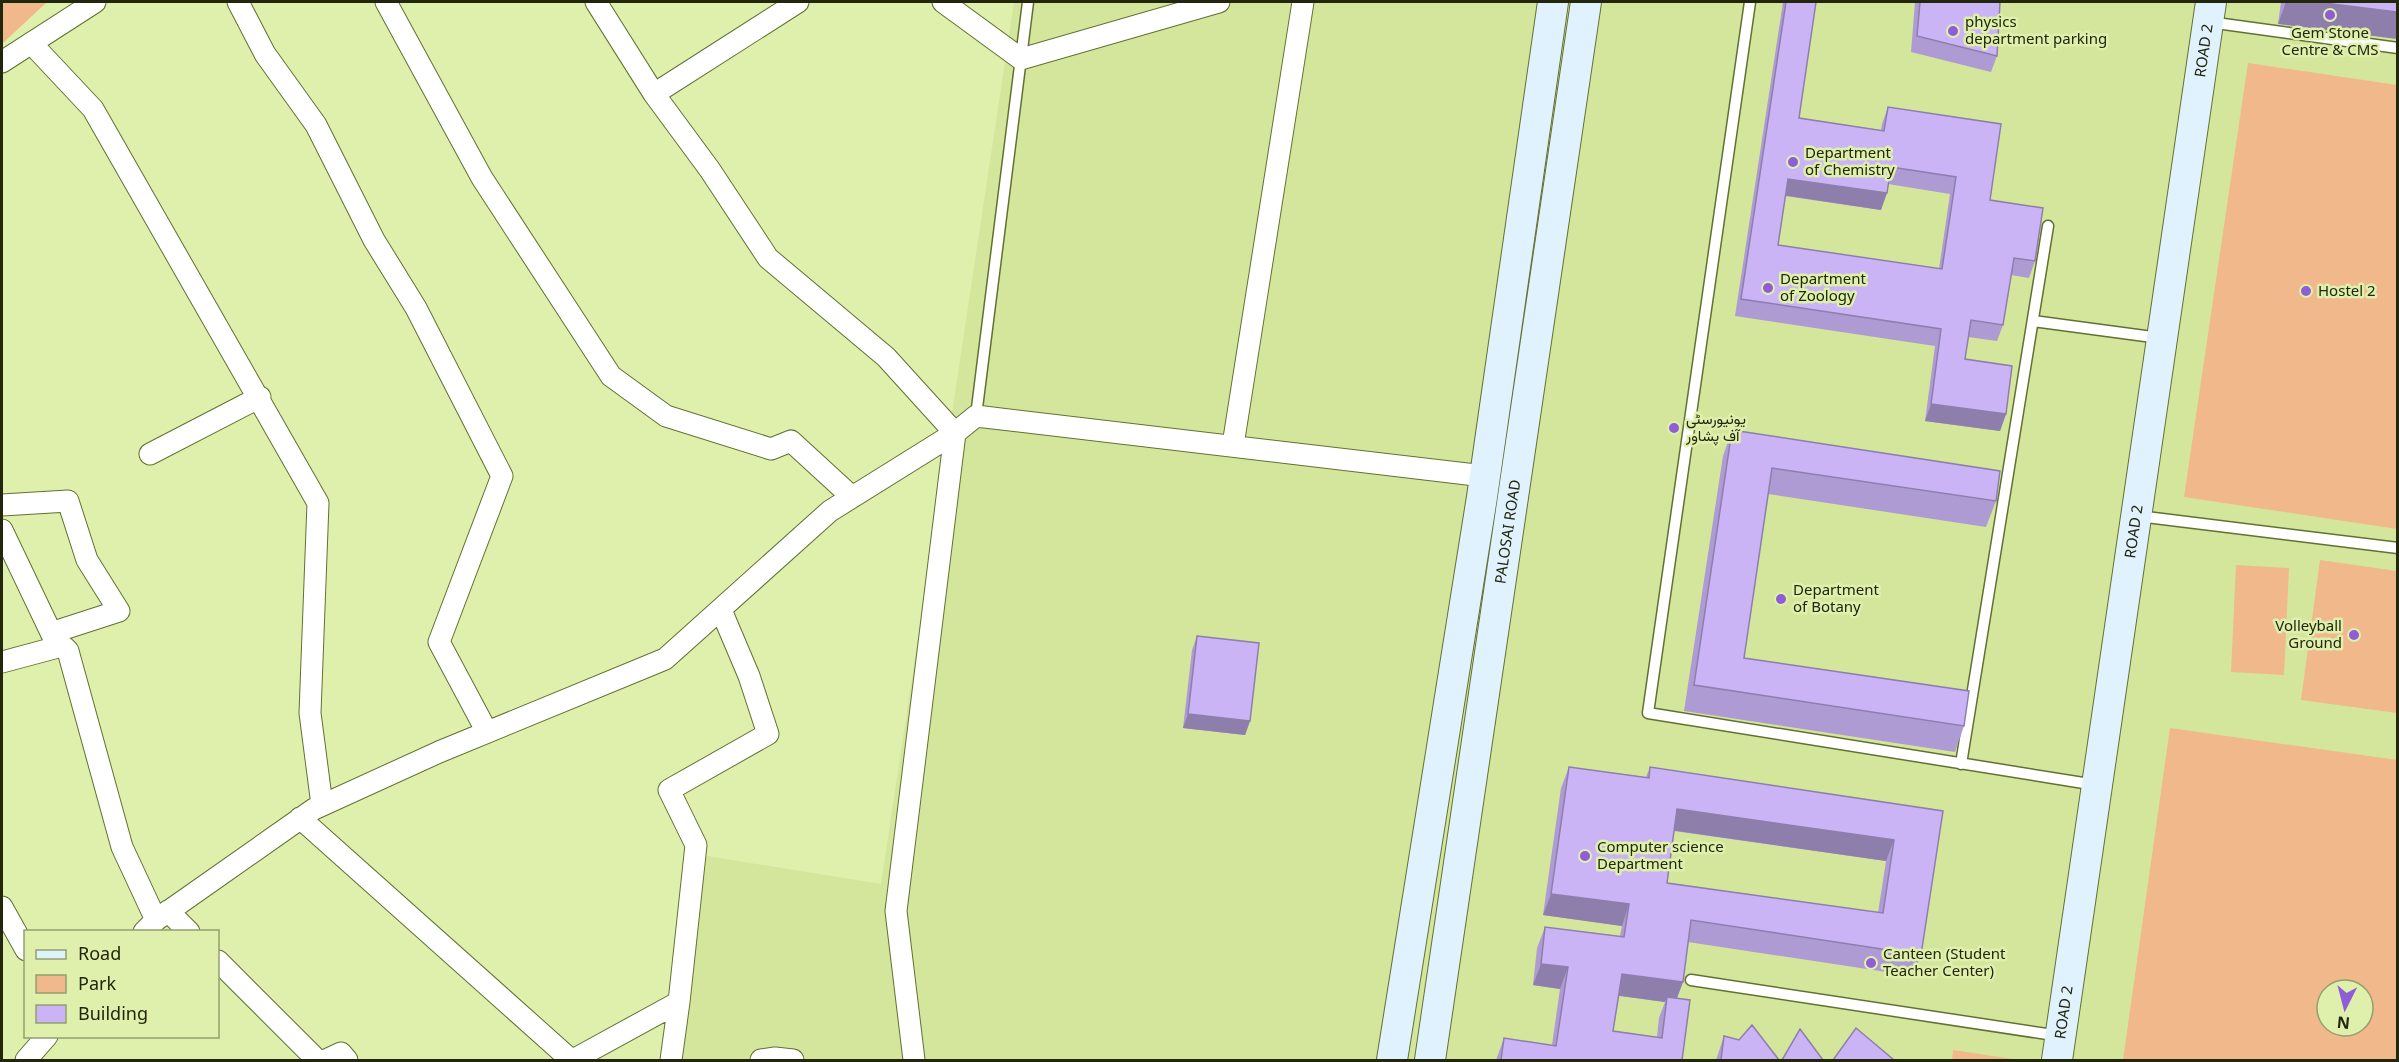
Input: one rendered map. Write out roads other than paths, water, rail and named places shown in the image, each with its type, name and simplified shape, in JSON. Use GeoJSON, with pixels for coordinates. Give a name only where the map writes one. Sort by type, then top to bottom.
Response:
{"type":"FeatureCollection","features":[{"type":"Feature","properties":{"kind":"street"},"geometry":{"type":"LineString","coordinates":[[2,62],[95,2]]}},
{"type":"Feature","properties":{"kind":"street"},"geometry":{"type":"LineString","coordinates":[[238,2],[265,54],[316,125],[374,240],[416,308],[502,476],[439,642],[487,732]]}},
{"type":"Feature","properties":{"kind":"street"},"geometry":{"type":"LineString","coordinates":[[386,2],[482,178],[611,376],[666,416],[771,449],[791,441],[852,497]]}},
{"type":"Feature","properties":{"kind":"street"},"geometry":{"type":"LineString","coordinates":[[596,2],[654,94],[710,170],[768,258],[886,357],[955,433],[896,911],[914,1060]]}},
{"type":"Feature","properties":{"kind":"street"},"geometry":{"type":"LineString","coordinates":[[654,94],[798,2]]}},
{"type":"Feature","properties":{"kind":"street"},"geometry":{"type":"LineString","coordinates":[[943,2],[1021,59],[1219,2]]}},
{"type":"Feature","properties":{"kind":"street"},"geometry":{"type":"LineString","coordinates":[[1233,445],[1303,2]]}},
{"type":"Feature","properties":{"kind":"street"},"geometry":{"type":"LineString","coordinates":[[1392,1060],[1484,476],[1553,2]]}},
{"type":"Feature","properties":{"kind":"street","name":"PALOSAI ROAD"},"geometry":{"type":"LineString","coordinates":[[1430,1060],[1586,2]]}},
{"type":"Feature","properties":{"kind":"street","name":"ROAD 2"},"geometry":{"type":"LineString","coordinates":[[2059,1048],[2210,12]]}},
{"type":"Feature","properties":{"kind":"street"},"geometry":{"type":"LineString","coordinates":[[31,43],[93,109],[318,503],[310,713],[322,805]]}},
{"type":"Feature","properties":{"kind":"street"},"geometry":{"type":"LineString","coordinates":[[1544,65],[1576,72]]}},
{"type":"Feature","properties":{"kind":"street"},"geometry":{"type":"LineString","coordinates":[[150,454],[260,398]]}},
{"type":"Feature","properties":{"kind":"street"},"geometry":{"type":"LineString","coordinates":[[156,921],[300,818],[322,805],[487,732],[665,659],[830,511],[955,433],[976,416],[1484,476],[1515,483]]}},
{"type":"Feature","properties":{"kind":"street"},"geometry":{"type":"LineString","coordinates":[[2,505],[68,501],[87,560],[119,611],[2,662]]}},
{"type":"Feature","properties":{"kind":"street"},"geometry":{"type":"LineString","coordinates":[[2,530],[55,640],[68,651],[122,847],[156,921],[183,930]]}},
{"type":"Feature","properties":{"kind":"street"},"geometry":{"type":"LineString","coordinates":[[671,1060],[696,845],[669,790],[768,734],[749,676],[721,610]]}},
{"type":"Feature","properties":{"kind":"street"},"geometry":{"type":"LineString","coordinates":[[300,818],[572,1060],[679,1002]]}},
{"type":"Feature","properties":{"kind":"street"},"geometry":{"type":"LineString","coordinates":[[2,907],[24,946]]}},
{"type":"Feature","properties":{"kind":"street"},"geometry":{"type":"LineString","coordinates":[[219,962],[317,1060]]}},
{"type":"Feature","properties":{"kind":"street"},"geometry":{"type":"LineString","coordinates":[[26,1060],[45,1038]]}},
{"type":"Feature","properties":{"kind":"street"},"geometry":{"type":"LineString","coordinates":[[326,1060],[341,1053],[347,1060]]}},
{"type":"Feature","properties":{"kind":"street"},"geometry":{"type":"LineString","coordinates":[[761,1060],[775,1058],[793,1060]]}},
{"type":"Feature","properties":{"kind":"lane"},"geometry":{"type":"LineString","coordinates":[[976,416],[1028,2]]}},
{"type":"Feature","properties":{"kind":"lane"},"geometry":{"type":"LineString","coordinates":[[1750,2],[1648,713],[2096,785]]}},
{"type":"Feature","properties":{"kind":"lane"},"geometry":{"type":"LineString","coordinates":[[2210,12],[2397,48]]}},
{"type":"Feature","properties":{"kind":"lane"},"geometry":{"type":"LineString","coordinates":[[1962,764],[2048,226]]}},
{"type":"Feature","properties":{"kind":"lane"},"geometry":{"type":"LineString","coordinates":[[2033,321],[2161,338]]}},
{"type":"Feature","properties":{"kind":"lane"},"geometry":{"type":"LineString","coordinates":[[2135,515],[2397,548]]}},
{"type":"Feature","properties":{"kind":"lane"},"geometry":{"type":"LineString","coordinates":[[1691,980],[2059,1048]]}},
{"type":"Feature","properties":{"kind":"place","name":"Gem Stone Centre & CMS"},"geometry":{"type":"Point","coordinates":[2330,15]}},
{"type":"Feature","properties":{"kind":"place","name":"physics department parking"},"geometry":{"type":"Point","coordinates":[1953,31]}},
{"type":"Feature","properties":{"kind":"place","name":"Department of Chemistry"},"geometry":{"type":"Point","coordinates":[1793,162]}},
{"type":"Feature","properties":{"kind":"place","name":"Department of Zoology"},"geometry":{"type":"Point","coordinates":[1768,288]}},
{"type":"Feature","properties":{"kind":"place","name":"Hostel 2"},"geometry":{"type":"Point","coordinates":[2306,291]}},
{"type":"Feature","properties":{"kind":"place","name":"یونیورسٹی آف پشاور"},"geometry":{"type":"Point","coordinates":[1674,428]}},
{"type":"Feature","properties":{"kind":"place","name":"Department of Botany"},"geometry":{"type":"Point","coordinates":[1781,599]}},
{"type":"Feature","properties":{"kind":"place","name":"Volleyball Ground"},"geometry":{"type":"Point","coordinates":[2354,635]}},
{"type":"Feature","properties":{"kind":"place","name":"Computer science Department"},"geometry":{"type":"Point","coordinates":[1585,856]}},
{"type":"Feature","properties":{"kind":"place","name":"Canteen (Student Teacher Center)"},"geometry":{"type":"Point","coordinates":[1871,963]}}]}
